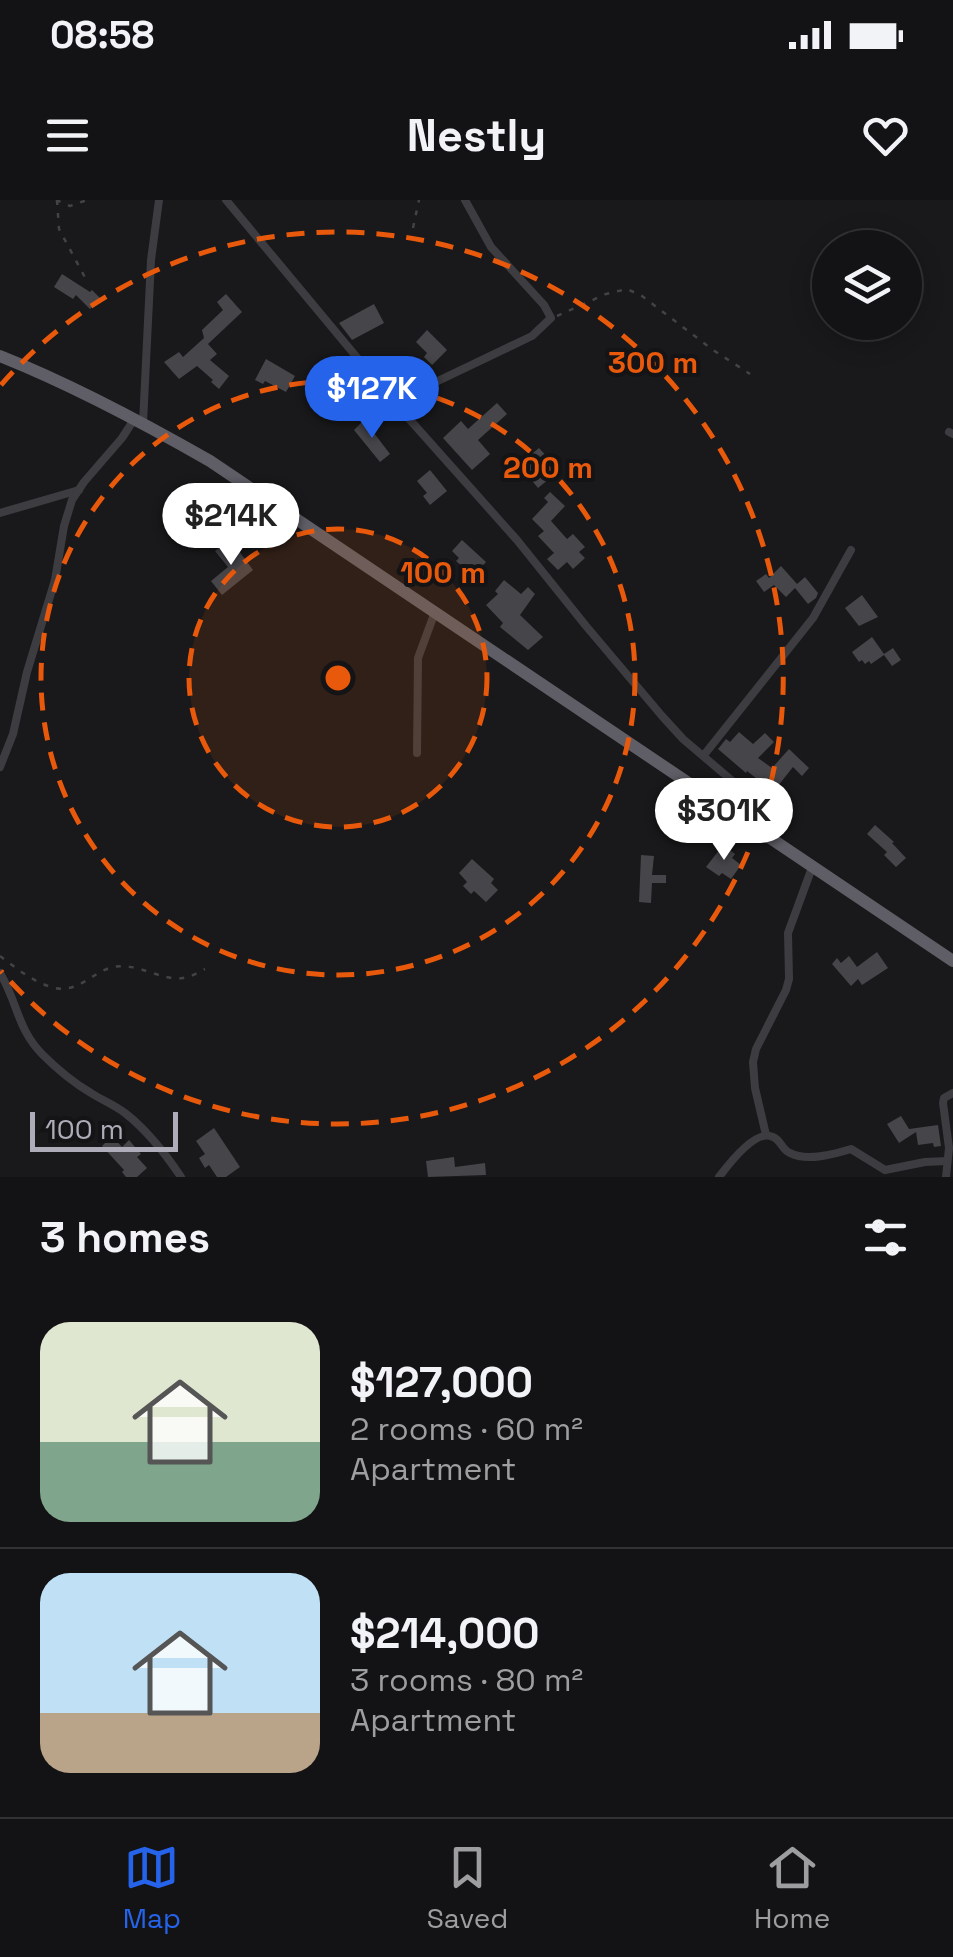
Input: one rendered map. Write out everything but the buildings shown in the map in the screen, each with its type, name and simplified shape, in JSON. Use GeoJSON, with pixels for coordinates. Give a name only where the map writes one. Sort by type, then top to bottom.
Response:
{"type":"FeatureCollection","features":[{"type":"Feature","properties":{"kind":"highway"},"geometry":{"type":"LineString","coordinates":[[0,356],[139,421],[281,506],[953,961]]}},
{"type":"Feature","properties":{"kind":"street"},"geometry":{"type":"LineString","coordinates":[[0,767],[13,734],[55,580],[72,500],[139,421],[150,260],[160,200]]}},
{"type":"Feature","properties":{"kind":"street"},"geometry":{"type":"LineString","coordinates":[[226,200],[662,716],[756,802],[757,809],[746,820]]}},
{"type":"Feature","properties":{"kind":"street"},"geometry":{"type":"LineString","coordinates":[[394,402],[532,336],[551,318],[544,304],[491,247],[466,200]]}},
{"type":"Feature","properties":{"kind":"street"},"geometry":{"type":"LineString","coordinates":[[0,513],[79,490]]}},
{"type":"Feature","properties":{"kind":"street"},"geometry":{"type":"LineString","coordinates":[[704,755],[813,618],[851,550]]}},
{"type":"Feature","properties":{"kind":"street"},"geometry":{"type":"LineString","coordinates":[[418,753],[418,658],[435,612]]}},
{"type":"Feature","properties":{"kind":"street"},"geometry":{"type":"LineString","coordinates":[[766,1135],[753,1062],[786,990],[788,933],[813,865]]}},
{"type":"Feature","properties":{"kind":"street"},"geometry":{"type":"LineString","coordinates":[[0,974],[8,986],[20,1025],[41,1054],[140,1126],[180,1177]]}},
{"type":"Feature","properties":{"kind":"street"},"geometry":{"type":"LineString","coordinates":[[946,1177],[948,1138],[943,1100],[953,1092]]}},
{"type":"Feature","properties":{"kind":"street"},"geometry":{"type":"LineString","coordinates":[[719,1177],[742,1150],[766,1135],[776,1138],[793,1155],[831,1156],[852,1149],[885,1170],[947,1161]]}},
{"type":"Feature","properties":{"kind":"path"},"geometry":{"type":"LineString","coordinates":[[86,200],[70,206],[56,200],[59,229],[88,284]]}},
{"type":"Feature","properties":{"kind":"path"},"geometry":{"type":"LineString","coordinates":[[413,228],[419,200]]}},
{"type":"Feature","properties":{"kind":"path"},"geometry":{"type":"LineString","coordinates":[[551,318],[627,289],[750,374]]}},
{"type":"Feature","properties":{"kind":"path"},"geometry":{"type":"LineString","coordinates":[[0,956],[39,982],[56,988],[71,988],[116,966],[142,968],[178,979],[205,969]]}}]}
